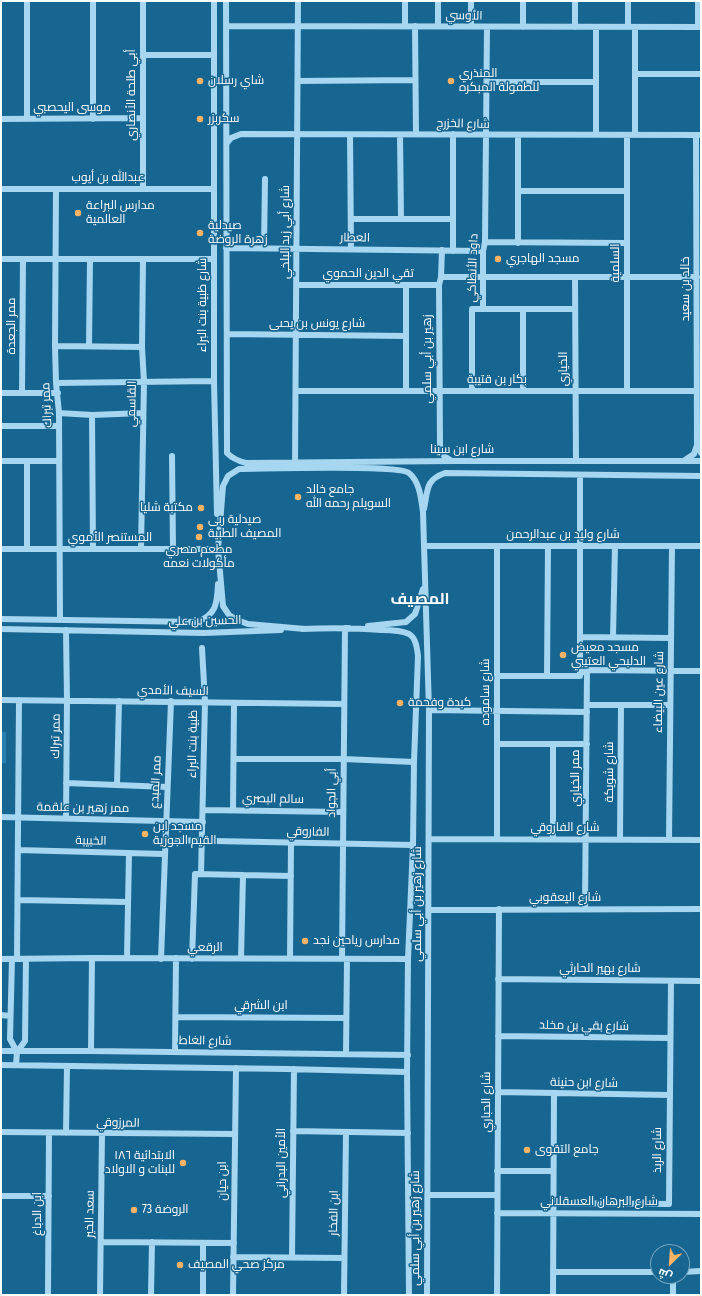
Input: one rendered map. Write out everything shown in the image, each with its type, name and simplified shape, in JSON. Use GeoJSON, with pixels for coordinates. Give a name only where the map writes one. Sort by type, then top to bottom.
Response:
{"type":"FeatureCollection","features":[{"type":"Feature","properties":{"kind":"street"},"geometry":{"type":"LineString","coordinates":[[27,1],[27,119]]}},
{"type":"Feature","properties":{"kind":"street"},"geometry":{"type":"LineString","coordinates":[[93,1],[93,119]]}},
{"type":"Feature","properties":{"kind":"street","name":"أبي طلحة الأنصاري"},"geometry":{"type":"LineString","coordinates":[[143,1],[143,189]]}},
{"type":"Feature","properties":{"kind":"street","name":"شارع ظبية بنت البراء"},"geometry":{"type":"LineString","coordinates":[[214,1],[214,381],[218,549],[218,598],[215,608]]}},
{"type":"Feature","properties":{"kind":"street","name":"شارع ظبية بنت البراء"},"geometry":{"type":"LineString","coordinates":[[226,1],[227,453]]}},
{"type":"Feature","properties":{"kind":"street","name":"شارع أبي زيد البلخي"},"geometry":{"type":"LineString","coordinates":[[296,464],[298,284],[298,1]]}},
{"type":"Feature","properties":{"kind":"street"},"geometry":{"type":"LineString","coordinates":[[405,1],[405,26]]}},
{"type":"Feature","properties":{"kind":"street"},"geometry":{"type":"LineString","coordinates":[[438,1],[438,26]]}},
{"type":"Feature","properties":{"kind":"street"},"geometry":{"type":"LineString","coordinates":[[471,1],[471,26]]}},
{"type":"Feature","properties":{"kind":"street"},"geometry":{"type":"LineString","coordinates":[[523,1],[523,27]]}},
{"type":"Feature","properties":{"kind":"street"},"geometry":{"type":"LineString","coordinates":[[575,1],[575,27]]}},
{"type":"Feature","properties":{"kind":"street"},"geometry":{"type":"LineString","coordinates":[[628,1],[628,27]]}},
{"type":"Feature","properties":{"kind":"street"},"geometry":{"type":"LineString","coordinates":[[698,1],[699,27]]}},
{"type":"Feature","properties":{"kind":"street","name":"الأوسي"},"geometry":{"type":"LineString","coordinates":[[226,26],[699,27]]}},
{"type":"Feature","properties":{"kind":"street"},"geometry":{"type":"LineString","coordinates":[[415,26],[416,134]]}},
{"type":"Feature","properties":{"kind":"street","name":"داود الأنطاكي"},"geometry":{"type":"LineString","coordinates":[[472,391],[472,309],[482,309],[483,251],[485,242],[487,27]]}},
{"type":"Feature","properties":{"kind":"street"},"geometry":{"type":"LineString","coordinates":[[596,27],[596,135]]}},
{"type":"Feature","properties":{"kind":"street"},"geometry":{"type":"LineString","coordinates":[[634,135],[635,27]]}},
{"type":"Feature","properties":{"kind":"street"},"geometry":{"type":"LineString","coordinates":[[143,55],[214,55]]}},
{"type":"Feature","properties":{"kind":"street"},"geometry":{"type":"LineString","coordinates":[[635,74],[701,74]]}},
{"type":"Feature","properties":{"kind":"street"},"geometry":{"type":"LineString","coordinates":[[298,81],[415,80]]}},
{"type":"Feature","properties":{"kind":"street"},"geometry":{"type":"LineString","coordinates":[[487,82],[595,82]]}},
{"type":"Feature","properties":{"kind":"street","name":"موسى اليحصبي"},"geometry":{"type":"LineString","coordinates":[[1,119],[143,118]]}},
{"type":"Feature","properties":{"kind":"street"},"geometry":{"type":"LineString","coordinates":[[227,124],[234,132],[241,134]]}},
{"type":"Feature","properties":{"kind":"street"},"geometry":{"type":"LineString","coordinates":[[227,143],[231,138],[241,134]]}},
{"type":"Feature","properties":{"kind":"street","name":"شارع الخزرج"},"geometry":{"type":"LineString","coordinates":[[241,134],[699,135]]}},
{"type":"Feature","properties":{"kind":"street"},"geometry":{"type":"LineString","coordinates":[[350,134],[351,249]]}},
{"type":"Feature","properties":{"kind":"street"},"geometry":{"type":"LineString","coordinates":[[453,134],[453,251]]}},
{"type":"Feature","properties":{"kind":"street"},"geometry":{"type":"LineString","coordinates":[[400,135],[401,219]]}},
{"type":"Feature","properties":{"kind":"street"},"geometry":{"type":"LineString","coordinates":[[518,135],[518,243]]}},
{"type":"Feature","properties":{"kind":"street","name":"خالد بن سعيد"},"geometry":{"type":"LineString","coordinates":[[699,135],[697,391],[698,443],[701,453]]}},
{"type":"Feature","properties":{"kind":"street","name":"السلمية"},"geometry":{"type":"LineString","coordinates":[[627,136],[627,391]]}},
{"type":"Feature","properties":{"kind":"street"},"geometry":{"type":"LineString","coordinates":[[264,179],[264,248]]}},
{"type":"Feature","properties":{"kind":"street","name":"عبدالله بن أيوب"},"geometry":{"type":"LineString","coordinates":[[1,189],[214,189]]}},
{"type":"Feature","properties":{"kind":"street","name":"ممر تبراك"},"geometry":{"type":"LineString","coordinates":[[56,189],[55,346],[59,414],[60,619]]}},
{"type":"Feature","properties":{"kind":"street"},"geometry":{"type":"LineString","coordinates":[[518,191],[627,191]]}},
{"type":"Feature","properties":{"kind":"street"},"geometry":{"type":"LineString","coordinates":[[351,219],[453,219]]}},
{"type":"Feature","properties":{"kind":"street"},"geometry":{"type":"LineString","coordinates":[[485,242],[627,244]]}},
{"type":"Feature","properties":{"kind":"street","name":"العطار"},"geometry":{"type":"LineString","coordinates":[[226,248],[483,251]]}},
{"type":"Feature","properties":{"kind":"street","name":"زهير بن أبي سلمي"},"geometry":{"type":"LineString","coordinates":[[442,250],[441,277],[439,285],[440,451],[444,456],[453,461]]}},
{"type":"Feature","properties":{"kind":"street"},"geometry":{"type":"LineString","coordinates":[[1,259],[214,259]]}},
{"type":"Feature","properties":{"kind":"street","name":"ممر الجعدة"},"geometry":{"type":"LineString","coordinates":[[22,393],[23,259]]}},
{"type":"Feature","properties":{"kind":"street","name":"القاسمي"},"geometry":{"type":"LineString","coordinates":[[141,549],[144,382],[142,347],[143,259]]}},
{"type":"Feature","properties":{"kind":"street"},"geometry":{"type":"LineString","coordinates":[[90,260],[90,346]]}},
{"type":"Feature","properties":{"kind":"street"},"geometry":{"type":"LineString","coordinates":[[441,277],[697,277]]}},
{"type":"Feature","properties":{"kind":"street","name":"الخياري"},"geometry":{"type":"LineString","coordinates":[[575,277],[576,461]]}},
{"type":"Feature","properties":{"kind":"street","name":"تقي الدين الحموي"},"geometry":{"type":"LineString","coordinates":[[298,284],[439,285]]}},
{"type":"Feature","properties":{"kind":"street"},"geometry":{"type":"LineString","coordinates":[[406,285],[406,390]]}},
{"type":"Feature","properties":{"kind":"street"},"geometry":{"type":"LineString","coordinates":[[482,309],[574,309]]}},
{"type":"Feature","properties":{"kind":"street"},"geometry":{"type":"LineString","coordinates":[[523,309],[523,391]]}},
{"type":"Feature","properties":{"kind":"street","name":"شارع يونس بن يحىى"},"geometry":{"type":"LineString","coordinates":[[227,334],[406,336]]}},
{"type":"Feature","properties":{"kind":"street"},"geometry":{"type":"LineString","coordinates":[[55,346],[142,347]]}},
{"type":"Feature","properties":{"kind":"street"},"geometry":{"type":"LineString","coordinates":[[56,383],[214,381]]}},
{"type":"Feature","properties":{"kind":"street","name":"بكار بن قتيبة"},"geometry":{"type":"LineString","coordinates":[[297,391],[697,391]]}},
{"type":"Feature","properties":{"kind":"street"},"geometry":{"type":"LineString","coordinates":[[1,393],[58,393]]}},
{"type":"Feature","properties":{"kind":"street"},"geometry":{"type":"LineString","coordinates":[[59,414],[92,415],[143,413]]}},
{"type":"Feature","properties":{"kind":"street"},"geometry":{"type":"LineString","coordinates":[[92,415],[93,549]]}},
{"type":"Feature","properties":{"kind":"street"},"geometry":{"type":"LineString","coordinates":[[1,426],[59,426]]}},
{"type":"Feature","properties":{"kind":"street"},"geometry":{"type":"LineString","coordinates":[[684,461],[694,454],[698,443]]}},
{"type":"Feature","properties":{"kind":"street","name":"شارع ابن سينا"},"geometry":{"type":"LineString","coordinates":[[227,453],[236,461],[246,464],[453,461],[701,461]]}},
{"type":"Feature","properties":{"kind":"street"},"geometry":{"type":"LineString","coordinates":[[172,456],[173,549]]}},
{"type":"Feature","properties":{"kind":"street"},"geometry":{"type":"LineString","coordinates":[[1,460],[59,461]]}},
{"type":"Feature","properties":{"kind":"street"},"geometry":{"type":"LineString","coordinates":[[27,461],[27,549]]}},
{"type":"Feature","properties":{"kind":"street"},"geometry":{"type":"LineString","coordinates":[[548,461],[549,475]]}},
{"type":"Feature","properties":{"kind":"street"},"geometry":{"type":"LineString","coordinates":[[305,629],[248,624],[229,615],[223,606],[218,549],[223,486],[228,476],[239,469],[372,468],[399,470],[409,472],[417,483],[423,512]]}},
{"type":"Feature","properties":{"kind":"street","name":"شارع ابن سينا"},"geometry":{"type":"LineString","coordinates":[[423,512],[430,483],[436,476],[445,473],[701,476]]}},
{"type":"Feature","properties":{"kind":"street"},"geometry":{"type":"LineString","coordinates":[[580,475],[580,676]]}},
{"type":"Feature","properties":{"kind":"street","name":"شارع زهير بن أبي سلمي"},"geometry":{"type":"LineString","coordinates":[[423,512],[429,710],[427,1295]]}},
{"type":"Feature","properties":{"kind":"street","name":"شارع وليد بن عبدالرحمن"},"geometry":{"type":"LineString","coordinates":[[424,546],[701,546]]}},
{"type":"Feature","properties":{"kind":"street","name":"شارع ساموده"},"geometry":{"type":"LineString","coordinates":[[496,839],[497,546]]}},
{"type":"Feature","properties":{"kind":"street"},"geometry":{"type":"LineString","coordinates":[[547,676],[548,546]]}},
{"type":"Feature","properties":{"kind":"street"},"geometry":{"type":"LineString","coordinates":[[614,637],[615,546]]}},
{"type":"Feature","properties":{"kind":"street","name":"شارع عين البيضاء"},"geometry":{"type":"LineString","coordinates":[[669,840],[672,546]]}},
{"type":"Feature","properties":{"kind":"street","name":"المستنصر الأموي"},"geometry":{"type":"LineString","coordinates":[[1,549],[218,549]]}},
{"type":"Feature","properties":{"kind":"street"},"geometry":{"type":"LineString","coordinates":[[345,628],[406,622],[415,614],[425,585]]}},
{"type":"Feature","properties":{"kind":"street","name":"الحسين بن علي"},"geometry":{"type":"LineString","coordinates":[[1,619],[197,622],[207,618],[215,608]]}},
{"type":"Feature","properties":{"kind":"street","name":"الحسين بن علي"},"geometry":{"type":"LineString","coordinates":[[1,628],[204,633],[345,628],[396,631],[408,634]]}},
{"type":"Feature","properties":{"kind":"street","name":"أبي الجواد"},"geometry":{"type":"LineString","coordinates":[[345,628],[342,812],[346,1054]]}},
{"type":"Feature","properties":{"kind":"street","name":"ممر تبراك"},"geometry":{"type":"LineString","coordinates":[[66,630],[66,818]]}},
{"type":"Feature","properties":{"kind":"street","name":"شارع زهير بن أبي سلمي"},"geometry":{"type":"LineString","coordinates":[[408,634],[413,637],[417,645],[418,656],[413,845],[408,959],[407,1072],[409,1295]]}},
{"type":"Feature","properties":{"kind":"street"},"geometry":{"type":"LineString","coordinates":[[580,637],[671,638]]}},
{"type":"Feature","properties":{"kind":"street","name":"ظبية بنت البراء"},"geometry":{"type":"LineString","coordinates":[[198,874],[203,822],[205,702],[202,648]]}},
{"type":"Feature","properties":{"kind":"street"},"geometry":{"type":"LineString","coordinates":[[497,676],[580,676],[587,670],[701,671]]}},
{"type":"Feature","properties":{"kind":"street","name":"ممر الخياري"},"geometry":{"type":"LineString","coordinates":[[585,909],[587,670]]}},
{"type":"Feature","properties":{"kind":"street","name":"السيف الأمدي"},"geometry":{"type":"LineString","coordinates":[[1,700],[119,700],[344,704]]}},
{"type":"Feature","properties":{"kind":"street"},"geometry":{"type":"LineString","coordinates":[[17,1052],[10,1039],[10,1016],[18,900],[19,700]]}},
{"type":"Feature","properties":{"kind":"street"},"geometry":{"type":"LineString","coordinates":[[117,785],[119,700]]}},
{"type":"Feature","properties":{"kind":"street","name":"ممر المبدع"},"geometry":{"type":"LineString","coordinates":[[161,959],[170,702]]}},
{"type":"Feature","properties":{"kind":"street"},"geometry":{"type":"LineString","coordinates":[[233,810],[234,703]]}},
{"type":"Feature","properties":{"kind":"street"},"geometry":{"type":"LineString","coordinates":[[587,705],[670,705]]}},
{"type":"Feature","properties":{"kind":"street","name":"شارع شويكة"},"geometry":{"type":"LineString","coordinates":[[620,839],[621,705]]}},
{"type":"Feature","properties":{"kind":"street"},"geometry":{"type":"LineString","coordinates":[[429,710],[587,712]]}},
{"type":"Feature","properties":{"kind":"street"},"geometry":{"type":"LineString","coordinates":[[497,744],[587,744]]}},
{"type":"Feature","properties":{"kind":"street"},"geometry":{"type":"LineString","coordinates":[[553,744],[553,839]]}},
{"type":"Feature","properties":{"kind":"street"},"geometry":{"type":"LineString","coordinates":[[234,759],[343,759],[414,762]]}},
{"type":"Feature","properties":{"kind":"street"},"geometry":{"type":"LineString","coordinates":[[66,782],[167,787]]}},
{"type":"Feature","properties":{"kind":"street","name":"سالم البصري"},"geometry":{"type":"LineString","coordinates":[[203,810],[342,812]]}},
{"type":"Feature","properties":{"kind":"street","name":"ممر زهير بن علقمة"},"geometry":{"type":"LineString","coordinates":[[1,817],[203,822]]}},
{"type":"Feature","properties":{"kind":"street","name":"شارع الفاروقي"},"geometry":{"type":"LineString","coordinates":[[429,839],[701,840]]}},
{"type":"Feature","properties":{"kind":"street","name":"الفاروقي"},"geometry":{"type":"LineString","coordinates":[[164,840],[202,842],[291,842],[413,845]]}},
{"type":"Feature","properties":{"kind":"street"},"geometry":{"type":"LineString","coordinates":[[290,958],[291,842]]}},
{"type":"Feature","properties":{"kind":"street","name":"الخبيبة"},"geometry":{"type":"LineString","coordinates":[[18,850],[164,854]]}},
{"type":"Feature","properties":{"kind":"street"},"geometry":{"type":"LineString","coordinates":[[127,958],[130,853]]}},
{"type":"Feature","properties":{"kind":"street"},"geometry":{"type":"LineString","coordinates":[[192,959],[198,874],[291,876]]}},
{"type":"Feature","properties":{"kind":"street"},"geometry":{"type":"LineString","coordinates":[[241,958],[243,875]]}},
{"type":"Feature","properties":{"kind":"street"},"geometry":{"type":"LineString","coordinates":[[18,900],[128,902]]}},
{"type":"Feature","properties":{"kind":"street","name":"شارع الحباري"},"geometry":{"type":"LineString","coordinates":[[496,1295],[499,909]]}},
{"type":"Feature","properties":{"kind":"street","name":"شارع اليعقوبي"},"geometry":{"type":"LineString","coordinates":[[429,910],[701,909]]}},
{"type":"Feature","properties":{"kind":"street"},"geometry":{"type":"LineString","coordinates":[[91,1051],[92,958]]}},
{"type":"Feature","properties":{"kind":"street"},"geometry":{"type":"LineString","coordinates":[[175,1052],[176,958]]}},
{"type":"Feature","properties":{"kind":"street","name":"الرقعي"},"geometry":{"type":"LineString","coordinates":[[1,959],[408,959]]}},
{"type":"Feature","properties":{"kind":"street"},"geometry":{"type":"LineString","coordinates":[[16,1065],[17,1052],[25,1041],[26,959]]}},
{"type":"Feature","properties":{"kind":"street","name":"شارع بهير الحارثي"},"geometry":{"type":"LineString","coordinates":[[498,979],[701,981]]}},
{"type":"Feature","properties":{"kind":"street","name":"شارع الربذ"},"geometry":{"type":"LineString","coordinates":[[553,1203],[669,1204],[670,981]]}},
{"type":"Feature","properties":{"kind":"street"},"geometry":{"type":"LineString","coordinates":[[1,1015],[10,1016]]}},
{"type":"Feature","properties":{"kind":"street","name":"ابن الشرقي"},"geometry":{"type":"LineString","coordinates":[[176,1017],[346,1018]]}},
{"type":"Feature","properties":{"kind":"street","name":"شارع بقي بن مخلد"},"geometry":{"type":"LineString","coordinates":[[498,1036],[670,1038]]}},
{"type":"Feature","properties":{"kind":"street","name":"شارع الغاط"},"geometry":{"type":"LineString","coordinates":[[1,1051],[408,1055]]}},
{"type":"Feature","properties":{"kind":"street"},"geometry":{"type":"LineString","coordinates":[[1,1065],[407,1072]]}},
{"type":"Feature","properties":{"kind":"street"},"geometry":{"type":"LineString","coordinates":[[66,1066],[66,1133]]}},
{"type":"Feature","properties":{"kind":"street","name":"ابن حيان"},"geometry":{"type":"LineString","coordinates":[[233,1295],[236,1068]]}},
{"type":"Feature","properties":{"kind":"street","name":"الأمين البدراني"},"geometry":{"type":"LineString","coordinates":[[292,1257],[294,1069]]}},
{"type":"Feature","properties":{"kind":"street","name":"شارع ابن حنينة"},"geometry":{"type":"LineString","coordinates":[[498,1092],[670,1095]]}},
{"type":"Feature","properties":{"kind":"street"},"geometry":{"type":"LineString","coordinates":[[553,1295],[554,1093]]}},
{"type":"Feature","properties":{"kind":"street"},"geometry":{"type":"LineString","coordinates":[[293,1131],[408,1133]]}},
{"type":"Feature","properties":{"kind":"street","name":"المرزوقي"},"geometry":{"type":"LineString","coordinates":[[1,1132],[234,1134]]}},
{"type":"Feature","properties":{"kind":"street","name":"ابن الفخار"},"geometry":{"type":"LineString","coordinates":[[344,1295],[346,1132]]}},
{"type":"Feature","properties":{"kind":"street","name":"ابن الدباغ"},"geometry":{"type":"LineString","coordinates":[[48,1295],[49,1133]]}},
{"type":"Feature","properties":{"kind":"street","name":"سعد الخير"},"geometry":{"type":"LineString","coordinates":[[100,1295],[102,1134]]}},
{"type":"Feature","properties":{"kind":"street"},"geometry":{"type":"LineString","coordinates":[[497,1171],[553,1171]]}},
{"type":"Feature","properties":{"kind":"street"},"geometry":{"type":"LineString","coordinates":[[428,1195],[497,1195]]}},
{"type":"Feature","properties":{"kind":"street"},"geometry":{"type":"LineString","coordinates":[[1,1196],[49,1196]]}},
{"type":"Feature","properties":{"kind":"street","name":"شارع البرهان العسقلاني"},"geometry":{"type":"LineString","coordinates":[[497,1213],[701,1214]]}},
{"type":"Feature","properties":{"kind":"street"},"geometry":{"type":"LineString","coordinates":[[101,1242],[234,1243]]}},
{"type":"Feature","properties":{"kind":"street"},"geometry":{"type":"LineString","coordinates":[[151,1295],[152,1242]]}},
{"type":"Feature","properties":{"kind":"street"},"geometry":{"type":"LineString","coordinates":[[202,1295],[203,1243]]}},
{"type":"Feature","properties":{"kind":"street"},"geometry":{"type":"LineString","coordinates":[[233,1256],[344,1258]]}},
{"type":"Feature","properties":{"kind":"street"},"geometry":{"type":"LineString","coordinates":[[690,1272],[701,1271]]}},
{"type":"Feature","properties":{"kind":"street"},"geometry":{"type":"LineString","coordinates":[[553,1272],[650,1272]]}},
{"type":"Feature","properties":{"kind":"street"},"geometry":{"type":"LineString","coordinates":[[673,1295],[674,1284]]}},
{"type":"Feature","properties":{"kind":"shaded area"},"geometry":{"type":"Polygon","coordinates":[[[1,732],[6,732],[6,763],[1,763],[1,732]]]}},
{"type":"Feature","properties":{"kind":"place","name":"شاي رسلان"},"geometry":{"type":"Point","coordinates":[200,81]}},
{"type":"Feature","properties":{"kind":"place","name":"المنذري للطفولة المبكره"},"geometry":{"type":"Point","coordinates":[451,81]}},
{"type":"Feature","properties":{"kind":"place","name":"سكربزر"},"geometry":{"type":"Point","coordinates":[200,119]}},
{"type":"Feature","properties":{"kind":"place","name":"مدارس البراعة العالمية"},"geometry":{"type":"Point","coordinates":[78,213]}},
{"type":"Feature","properties":{"kind":"place","name":"صيدلية زهرة الروضة"},"geometry":{"type":"Point","coordinates":[200,233]}},
{"type":"Feature","properties":{"kind":"place","name":"مسجد الهاجري"},"geometry":{"type":"Point","coordinates":[498,259]}},
{"type":"Feature","properties":{"kind":"place","name":"جامع خالد السويلم رحمه الله"},"geometry":{"type":"Point","coordinates":[298,497]}},
{"type":"Feature","properties":{"kind":"place","name":"مكتبة شليا"},"geometry":{"type":"Point","coordinates":[201,508]}},
{"type":"Feature","properties":{"kind":"place","name":"صيدلية ربى المصيف الطبية"},"geometry":{"type":"Point","coordinates":[200,527]}},
{"type":"Feature","properties":{"kind":"place","name":"مطعم مصري مأكولات نعمه"},"geometry":{"type":"Point","coordinates":[199,537]}},
{"type":"Feature","properties":{"kind":"place","name":"مسجد معيض الدلبحي العتيبي"},"geometry":{"type":"Point","coordinates":[563,655]}},
{"type":"Feature","properties":{"kind":"place","name":"كبدة وفحمة"},"geometry":{"type":"Point","coordinates":[400,703]}},
{"type":"Feature","properties":{"kind":"place","name":"مسجد ابن القيم الجوزية"},"geometry":{"type":"Point","coordinates":[145,834]}},
{"type":"Feature","properties":{"kind":"place","name":"مدارس رياحين نجد"},"geometry":{"type":"Point","coordinates":[305,941]}},
{"type":"Feature","properties":{"kind":"place","name":"جامع التقوى"},"geometry":{"type":"Point","coordinates":[527,1150]}},
{"type":"Feature","properties":{"kind":"place","name":"الابتدائية ١٨٦ للبنات و الاولاد"},"geometry":{"type":"Point","coordinates":[183,1163]}},
{"type":"Feature","properties":{"kind":"place","name":"الروضة 73"},"geometry":{"type":"Point","coordinates":[134,1210]}},
{"type":"Feature","properties":{"kind":"place","name":"مركز صحي المصيف"},"geometry":{"type":"Point","coordinates":[180,1265]}},
{"type":"Feature","properties":{"kind":"district","name":"المصيف"},"geometry":{"type":"Point","coordinates":[420,600]}}]}
